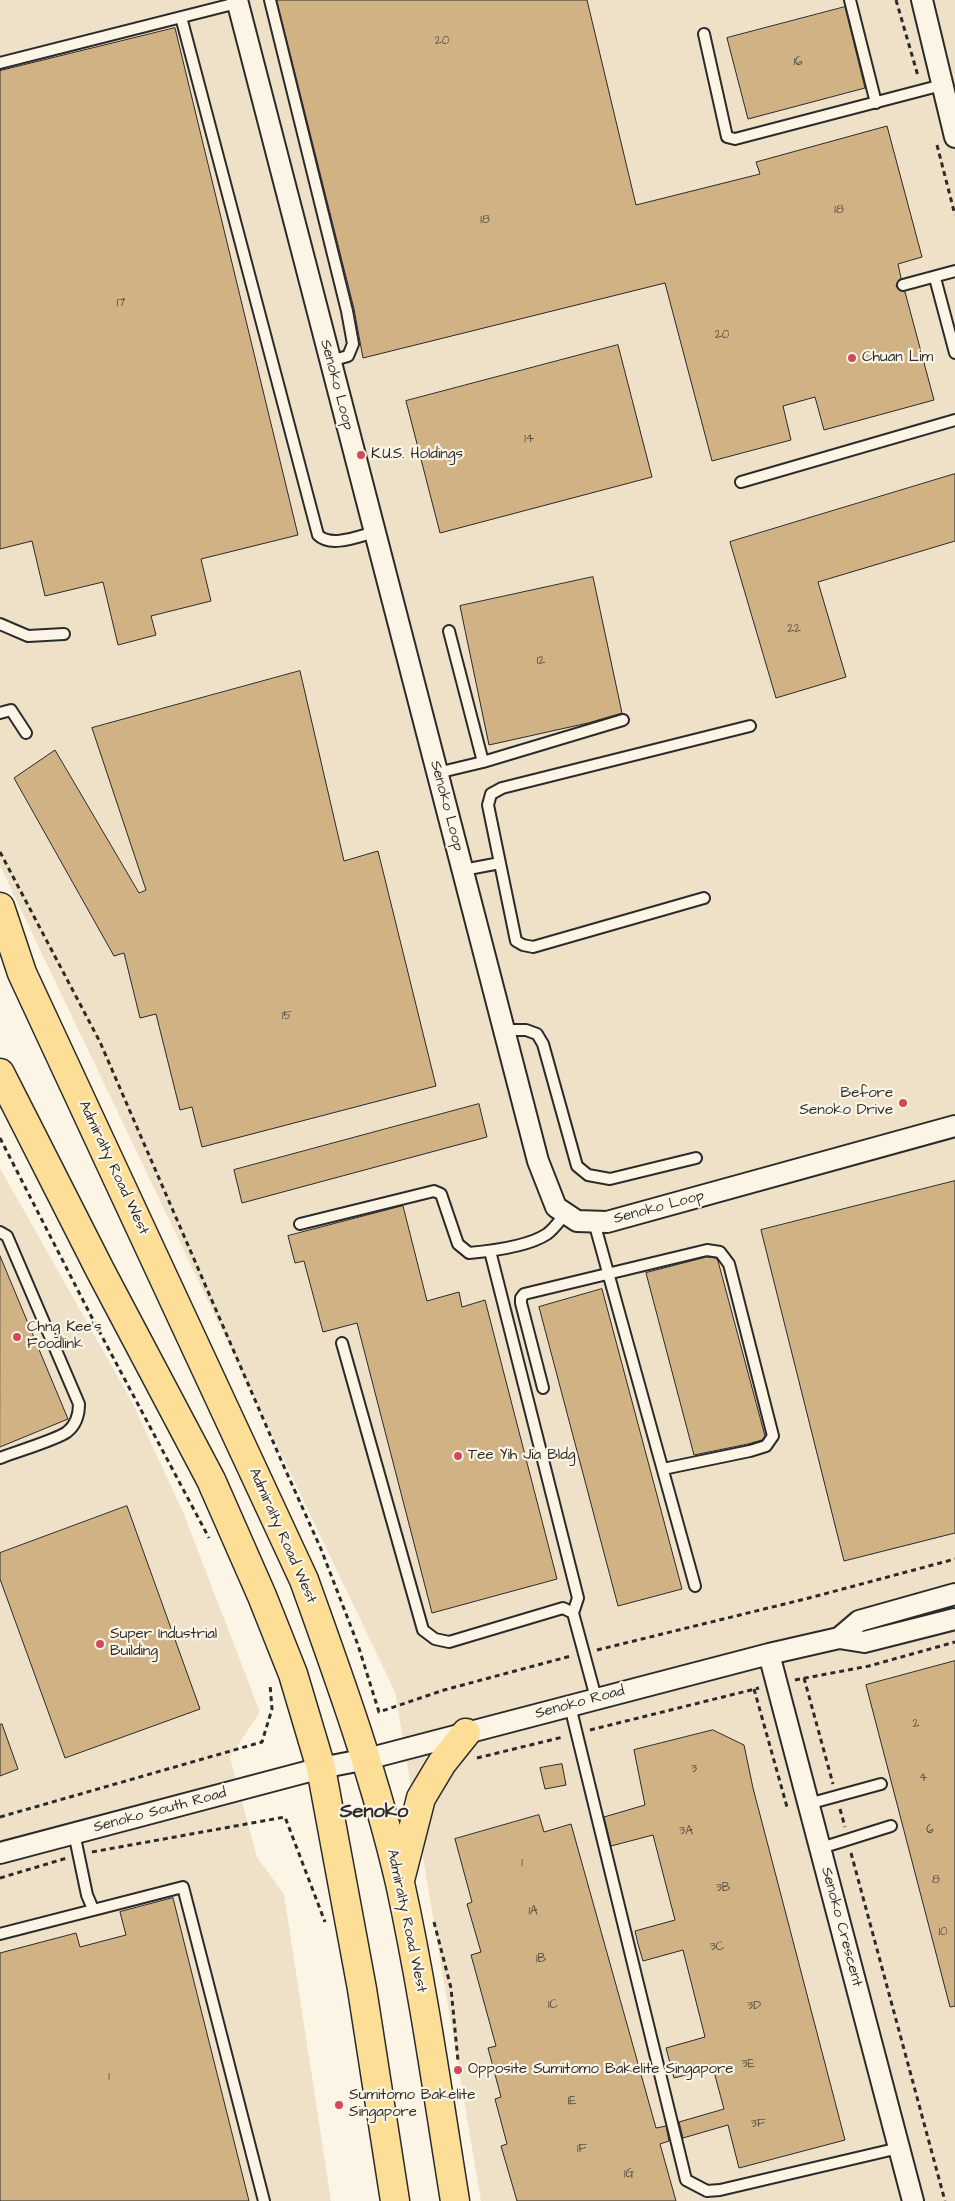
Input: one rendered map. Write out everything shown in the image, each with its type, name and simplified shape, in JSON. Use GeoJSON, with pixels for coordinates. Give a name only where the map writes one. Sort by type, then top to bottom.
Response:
{"type":"FeatureCollection","features":[{"type":"Feature","properties":{"kind":"main road","name":"Admiralty Road West"},"geometry":{"type":"LineString","coordinates":[[0,907],[22,973],[304,1580],[367,1759],[399,1882],[421,1988],[455,2201]]}},
{"type":"Feature","properties":{"kind":"main road"},"geometry":{"type":"LineString","coordinates":[[0,1073],[100,1270],[211,1480],[262,1596],[293,1674],[321,1768],[363,1998],[396,2201]]}},
{"type":"Feature","properties":{"kind":"main road"},"geometry":{"type":"LineString","coordinates":[[399,1882],[422,1798],[442,1763],[466,1733]]}},
{"type":"Feature","properties":{"kind":"street"},"geometry":{"type":"LineString","coordinates":[[922,0],[955,133]]}},
{"type":"Feature","properties":{"kind":"street","name":"Senoko Loop"},"geometry":{"type":"LineString","coordinates":[[237,2],[538,1161],[556,1207],[577,1221],[607,1222],[955,1126]]}},
{"type":"Feature","properties":{"kind":"street","name":"Senoko Road"},"geometry":{"type":"LineString","coordinates":[[838,1638],[859,1621],[955,1594]]}},
{"type":"Feature","properties":{"kind":"street","name":"Senoko Road"},"geometry":{"type":"LineString","coordinates":[[321,1768],[367,1759],[769,1654],[838,1638],[864,1642],[955,1620]]}},
{"type":"Feature","properties":{"kind":"street","name":"Senoko Crescent"},"geometry":{"type":"LineString","coordinates":[[769,1654],[913,2201]]}},
{"type":"Feature","properties":{"kind":"street","name":"Senoko South Road"},"geometry":{"type":"LineString","coordinates":[[0,1853],[321,1768]]}},
{"type":"Feature","properties":{"kind":"lane"},"geometry":{"type":"LineString","coordinates":[[270,0],[347,311],[353,344],[348,356],[330,361]]}},
{"type":"Feature","properties":{"kind":"lane"},"geometry":{"type":"LineString","coordinates":[[850,0],[876,103]]}},
{"type":"Feature","properties":{"kind":"lane"},"geometry":{"type":"LineString","coordinates":[[0,63],[237,2]]}},
{"type":"Feature","properties":{"kind":"lane"},"geometry":{"type":"LineString","coordinates":[[182,17],[318,535],[324,540],[333,541],[375,532]]}},
{"type":"Feature","properties":{"kind":"lane"},"geometry":{"type":"LineString","coordinates":[[704,34],[727,137],[735,139],[942,85]]}},
{"type":"Feature","properties":{"kind":"lane"},"geometry":{"type":"LineString","coordinates":[[903,285],[955,272]]}},
{"type":"Feature","properties":{"kind":"lane"},"geometry":{"type":"LineString","coordinates":[[935,278],[955,353]]}},
{"type":"Feature","properties":{"kind":"lane"},"geometry":{"type":"LineString","coordinates":[[741,482],[955,420]]}},
{"type":"Feature","properties":{"kind":"lane"},"geometry":{"type":"LineString","coordinates":[[0,624],[28,636],[64,634]]}},
{"type":"Feature","properties":{"kind":"lane"},"geometry":{"type":"LineString","coordinates":[[449,631],[483,762]]}},
{"type":"Feature","properties":{"kind":"lane"},"geometry":{"type":"LineString","coordinates":[[0,713],[11,710],[26,733]]}},
{"type":"Feature","properties":{"kind":"lane"},"geometry":{"type":"LineString","coordinates":[[437,773],[483,762],[623,720]]}},
{"type":"Feature","properties":{"kind":"lane"},"geometry":{"type":"LineString","coordinates":[[704,898],[533,947],[523,945],[516,941],[488,805],[491,794],[502,788],[750,726]]}},
{"type":"Feature","properties":{"kind":"lane"},"geometry":{"type":"LineString","coordinates":[[463,870],[500,862]]}},
{"type":"Feature","properties":{"kind":"lane"},"geometry":{"type":"LineString","coordinates":[[504,1030],[526,1030],[537,1034],[543,1044],[577,1166],[588,1175],[610,1179],[696,1158]]}},
{"type":"Feature","properties":{"kind":"lane"},"geometry":{"type":"LineString","coordinates":[[300,1224],[434,1191],[442,1194],[458,1244],[470,1252],[490,1251],[538,1239],[549,1233],[566,1213]]}},
{"type":"Feature","properties":{"kind":"lane"},"geometry":{"type":"LineString","coordinates":[[594,1222],[696,1586]]}},
{"type":"Feature","properties":{"kind":"lane"},"geometry":{"type":"LineString","coordinates":[[0,1232],[7,1236],[79,1404],[79,1414],[75,1423],[66,1432],[0,1458]]}},
{"type":"Feature","properties":{"kind":"lane"},"geometry":{"type":"LineString","coordinates":[[543,1388],[521,1298],[524,1294],[707,1250],[720,1252],[729,1264],[773,1436],[766,1446],[750,1452],[663,1469]]}},
{"type":"Feature","properties":{"kind":"lane"},"geometry":{"type":"LineString","coordinates":[[490,1251],[578,1598],[573,1613],[596,1698]]}},
{"type":"Feature","properties":{"kind":"lane"},"geometry":{"type":"LineString","coordinates":[[342,1343],[423,1630],[435,1639],[449,1642],[554,1610],[563,1608],[573,1613]]}},
{"type":"Feature","properties":{"kind":"lane"},"geometry":{"type":"LineString","coordinates":[[570,1706],[686,2180],[707,2191],[720,2190],[899,2148]]}},
{"type":"Feature","properties":{"kind":"lane"},"geometry":{"type":"LineString","coordinates":[[808,1804],[880,1784]]}},
{"type":"Feature","properties":{"kind":"lane"},"geometry":{"type":"LineString","coordinates":[[820,1848],[891,1826]]}},
{"type":"Feature","properties":{"kind":"lane"},"geometry":{"type":"LineString","coordinates":[[74,1833],[87,1895],[92,1909]]}},
{"type":"Feature","properties":{"kind":"lane"},"geometry":{"type":"LineString","coordinates":[[0,1934],[183,1887],[264,2201]]}},
{"type":"Feature","properties":{"kind":"path"},"geometry":{"type":"LineString","coordinates":[[0,852],[104,1051],[321,1549],[358,1645],[379,1712],[444,1690],[584,1653],[809,1598],[955,1559]]}},
{"type":"Feature","properties":{"kind":"path"},"geometry":{"type":"LineString","coordinates":[[0,1138],[93,1321],[210,1540]]}},
{"type":"Feature","properties":{"kind":"path"},"geometry":{"type":"LineString","coordinates":[[804,1678],[945,2201]]}},
{"type":"Feature","properties":{"kind":"path"},"geometry":{"type":"LineString","coordinates":[[0,1817],[262,1742],[272,1709],[270,1682]]}},
{"type":"Feature","properties":{"kind":"path"},"geometry":{"type":"LineString","coordinates":[[0,1878],[79,1855],[285,1817],[328,1930]]}},
{"type":"Feature","properties":{"kind":"shaded area"},"geometry":{"type":"Polygon","coordinates":[[[0,0],[955,0],[955,2201],[481,2201],[395,1692],[0,866],[0,0]]]}},
{"type":"Feature","properties":{"kind":"shaded area"},"geometry":{"type":"Polygon","coordinates":[[[0,1168],[132,1402],[183,1512],[260,1712],[230,1757],[257,1857],[284,1894],[331,2201],[0,2201],[0,1168]]]}},
{"type":"Feature","properties":{"kind":"building"},"geometry":{"type":"Polygon","coordinates":[[[277,0],[587,0],[636,205],[760,174],[756,162],[887,126],[922,257],[898,264],[901,278],[896,286],[899,290],[905,292],[934,400],[824,430],[815,397],[783,406],[791,440],[712,461],[665,283],[363,358],[354,309],[277,0]]]}},
{"type":"Feature","properties":{"kind":"building"},"geometry":{"type":"Polygon","coordinates":[[[845,7],[865,88],[748,119],[727,38],[845,7]]]}},
{"type":"Feature","properties":{"kind":"building"},"geometry":{"type":"Polygon","coordinates":[[[175,28],[298,535],[201,559],[211,601],[151,616],[156,635],[118,645],[103,582],[45,596],[32,541],[0,549],[0,71],[175,28]]]}},
{"type":"Feature","properties":{"kind":"building"},"geometry":{"type":"Polygon","coordinates":[[[618,345],[652,477],[440,533],[406,401],[618,345]]]}},
{"type":"Feature","properties":{"kind":"building"},"geometry":{"type":"Polygon","coordinates":[[[955,474],[955,541],[818,582],[846,677],[776,698],[730,542],[955,474]]]}},
{"type":"Feature","properties":{"kind":"building"},"geometry":{"type":"Polygon","coordinates":[[[593,577],[622,713],[588,723],[489,745],[460,606],[593,577]]]}},
{"type":"Feature","properties":{"kind":"building"},"geometry":{"type":"Polygon","coordinates":[[[300,671],[344,861],[378,851],[436,1086],[202,1147],[192,1107],[180,1110],[156,1014],[140,1018],[124,953],[114,956],[14,778],[55,750],[139,893],[146,890],[92,728],[300,671]]]}},
{"type":"Feature","properties":{"kind":"building"},"geometry":{"type":"Polygon","coordinates":[[[479,1104],[487,1137],[242,1203],[234,1170],[479,1104]]]}},
{"type":"Feature","properties":{"kind":"building"},"geometry":{"type":"Polygon","coordinates":[[[955,1181],[955,1533],[844,1561],[761,1230],[955,1181]]]}},
{"type":"Feature","properties":{"kind":"building","name":"Tee Yih Jia Bldg"},"geometry":{"type":"Polygon","coordinates":[[[403,1206],[427,1301],[459,1292],[462,1307],[485,1300],[557,1579],[432,1613],[357,1323],[323,1332],[304,1261],[295,1263],[288,1236],[403,1206]]]}},
{"type":"Feature","properties":{"kind":"building","name":"Chng Kee's Foodlink"},"geometry":{"type":"Polygon","coordinates":[[[0,1256],[68,1419],[0,1447],[0,1256]]]}},
{"type":"Feature","properties":{"kind":"building"},"geometry":{"type":"Polygon","coordinates":[[[707,1257],[716,1258],[718,1261],[765,1436],[762,1440],[748,1444],[694,1455],[646,1273],[707,1257]]]}},
{"type":"Feature","properties":{"kind":"building"},"geometry":{"type":"Polygon","coordinates":[[[602,1289],[682,1589],[618,1606],[539,1307],[602,1289]]]}},
{"type":"Feature","properties":{"kind":"building","name":"Super Industrial Building"},"geometry":{"type":"Polygon","coordinates":[[[127,1506],[200,1709],[65,1758],[0,1579],[0,1553],[127,1506]]]}},
{"type":"Feature","properties":{"kind":"building"},"geometry":{"type":"Polygon","coordinates":[[[955,1661],[955,2006],[950,2007],[866,1685],[955,1661]]]}},
{"type":"Feature","properties":{"kind":"building"},"geometry":{"type":"Polygon","coordinates":[[[2,1724],[18,1769],[0,1776],[0,1725],[2,1724]]]}},
{"type":"Feature","properties":{"kind":"building"},"geometry":{"type":"Polygon","coordinates":[[[713,1730],[744,1745],[753,1788],[845,2140],[739,2168],[728,2125],[683,2138],[679,2122],[724,2109],[713,2068],[674,2078],[666,2048],[705,2037],[683,1950],[643,1961],[638,1944],[635,1931],[675,1920],[653,1835],[611,1846],[604,1817],[645,1805],[634,1750],[713,1730]]]}},
{"type":"Feature","properties":{"kind":"building"},"geometry":{"type":"Polygon","coordinates":[[[562,1764],[566,1785],[545,1789],[540,1768],[562,1764]]]}},
{"type":"Feature","properties":{"kind":"building"},"geometry":{"type":"Polygon","coordinates":[[[539,1815],[544,1832],[571,1824],[656,2128],[666,2126],[669,2141],[660,2144],[676,2201],[517,2201],[501,2146],[507,2144],[495,2099],[501,2097],[488,2048],[496,2046],[471,1955],[481,1952],[467,1904],[472,1902],[455,1839],[539,1815]]]}},
{"type":"Feature","properties":{"kind":"building"},"geometry":{"type":"Polygon","coordinates":[[[173,1898],[249,2201],[0,2201],[0,1953],[76,1933],[80,1947],[126,1935],[120,1912],[173,1898]]]}},
{"type":"Feature","properties":{"kind":"place","name":"Chuan Lim"},"geometry":{"type":"Point","coordinates":[852,358]}},
{"type":"Feature","properties":{"kind":"place","name":"K.U.S. Holdings"},"geometry":{"type":"Point","coordinates":[361,455]}},
{"type":"Feature","properties":{"kind":"place","name":"Before Senoko Drive"},"geometry":{"type":"Point","coordinates":[903,1103]}},
{"type":"Feature","properties":{"kind":"place","name":"Chng Kee's Foodlink"},"geometry":{"type":"Point","coordinates":[17,1337]}},
{"type":"Feature","properties":{"kind":"place","name":"Tee Yih Jia Bldg"},"geometry":{"type":"Point","coordinates":[458,1456]}},
{"type":"Feature","properties":{"kind":"place","name":"Super Industrial Building"},"geometry":{"type":"Point","coordinates":[100,1644]}},
{"type":"Feature","properties":{"kind":"place","name":"Opposite Sumitomo Bakelite Singapore"},"geometry":{"type":"Point","coordinates":[458,2070]}},
{"type":"Feature","properties":{"kind":"place","name":"Sumitomo Bakelite Singapore"},"geometry":{"type":"Point","coordinates":[339,2105]}},
{"type":"Feature","properties":{"kind":"district","name":"Senoko"},"geometry":{"type":"Point","coordinates":[374,1813]}}]}
